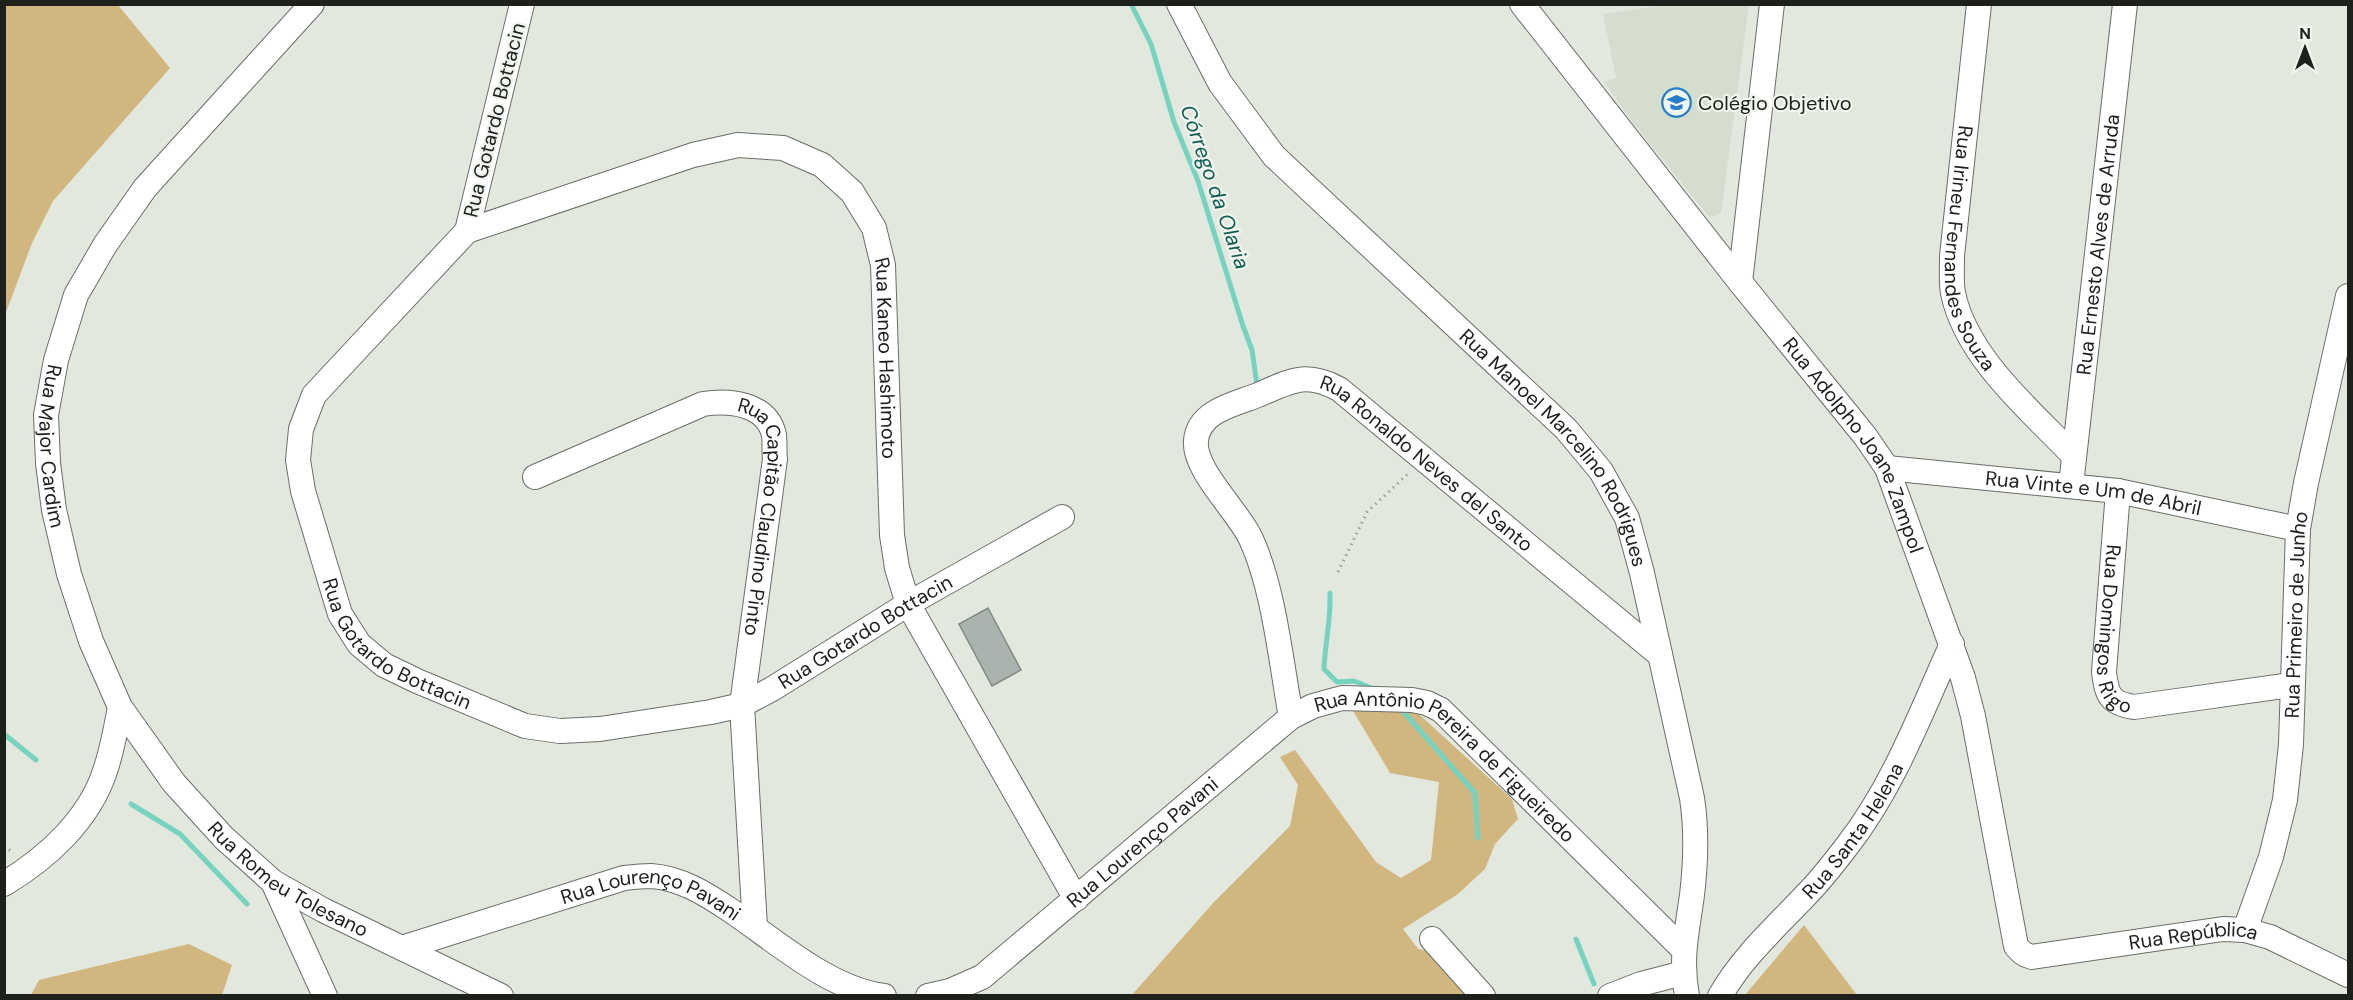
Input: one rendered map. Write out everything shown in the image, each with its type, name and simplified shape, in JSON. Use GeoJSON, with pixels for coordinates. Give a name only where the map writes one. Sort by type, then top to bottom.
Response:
{"type":"FeatureCollection","features":[{"type":"Feature","properties":{"kind":"street","name":"Rua Major Cardim"},"geometry":{"type":"LineString","coordinates":[[120,707],[91,642],[69,574],[54,510],[48,463],[46,415],[56,360],[76,295],[105,245],[145,188],[312,4]]}},
{"type":"Feature","properties":{"kind":"street","name":"Rua Gotardo Bottacin"},"geometry":{"type":"LineString","coordinates":[[522,4],[467,231],[314,395],[301,429],[298,460],[303,491],[340,614],[358,644],[384,665],[525,726],[560,731],[600,729],[711,712],[742,705],[771,689],[908,604],[1062,517]]}},
{"type":"Feature","properties":{"kind":"street","name":"Rua Manoel Marcelino Rodrigues"},"geometry":{"type":"LineString","coordinates":[[1179,4],[1220,83],[1274,156],[1566,429],[1601,471],[1627,518],[1692,798],[1696,830],[1696,860],[1685,973]]}},
{"type":"Feature","properties":{"kind":"street","name":"Rua Adolpho Joane Zampol"},"geometry":{"type":"LineString","coordinates":[[1522,4],[1740,282],[1865,436],[1887,468],[1952,644],[1973,716],[2016,946],[2025,955],[2032,957]]}},
{"type":"Feature","properties":{"kind":"street"},"geometry":{"type":"LineString","coordinates":[[1740,282],[1772,4]]}},
{"type":"Feature","properties":{"kind":"street","name":"Rua Irineu Fernandes Souza"},"geometry":{"type":"LineString","coordinates":[[1979,4],[1952,256],[1953,293],[1965,329],[1995,374],[2074,456]]}},
{"type":"Feature","properties":{"kind":"street","name":"Rua Ernesto Alves de Arruda"},"geometry":{"type":"LineString","coordinates":[[2071,485],[2125,4]]}},
{"type":"Feature","properties":{"kind":"street","name":"Rua Kaneo Hashimoto"},"geometry":{"type":"LineString","coordinates":[[467,231],[693,155],[738,145],[783,148],[822,165],[852,192],[874,228],[883,265],[892,535],[897,568],[908,604],[1076,899]]}},
{"type":"Feature","properties":{"kind":"street","name":"Rua Primeiro de Junho"},"geometry":{"type":"LineString","coordinates":[[2245,930],[2271,857],[2285,800],[2291,744],[2291,685],[2298,529],[2306,483],[2349,296]]}},
{"type":"Feature","properties":{"kind":"street","name":"Rua Ronaldo Neves del Santo"},"geometry":{"type":"LineString","coordinates":[[1199,460],[1195,442],[1199,426],[1210,415],[1292,381],[1306,379],[1323,381],[1340,389],[1660,654]]}},
{"type":"Feature","properties":{"kind":"street","name":"Rua Capitão Claudino Pinto"},"geometry":{"type":"LineString","coordinates":[[535,477],[703,404],[723,401],[745,405],[764,417],[774,434],[775,459],[742,705],[755,927]]}},
{"type":"Feature","properties":{"kind":"street","name":"Rua Antônio Pereira de Figueiredo"},"geometry":{"type":"LineString","coordinates":[[1199,460],[1251,537],[1265,579],[1291,717],[1313,706],[1342,698],[1412,700],[1427,703],[1440,710],[1685,973]]}},
{"type":"Feature","properties":{"kind":"street","name":"Rua Vinte e Um de Abril"},"geometry":{"type":"LineString","coordinates":[[1887,468],[2118,491],[2298,529]]}},
{"type":"Feature","properties":{"kind":"street","name":"Rua Domingos Rigo"},"geometry":{"type":"LineString","coordinates":[[2118,491],[2104,672],[2109,696],[2119,705],[2134,707],[2291,685]]}},
{"type":"Feature","properties":{"kind":"street","name":"Rua Santa Helena"},"geometry":{"type":"LineString","coordinates":[[1720,996],[1745,959],[1808,893],[1848,844],[1875,805],[1898,762],[1952,644]]}},
{"type":"Feature","properties":{"kind":"street","name":"Rua Romeu Tolesano"},"geometry":{"type":"LineString","coordinates":[[120,707],[174,783],[224,838],[273,882],[323,910],[501,996]]}},
{"type":"Feature","properties":{"kind":"street"},"geometry":{"type":"LineString","coordinates":[[4,884],[32,868],[59,842],[89,807],[105,772],[120,707]]}},
{"type":"Feature","properties":{"kind":"street","name":"Rua Lourenço Pavani"},"geometry":{"type":"LineString","coordinates":[[928,996],[950,991],[982,977],[1291,717]]}},
{"type":"Feature","properties":{"kind":"street","name":"Rua Lourenço Pavani"},"geometry":{"type":"LineString","coordinates":[[402,948],[624,878],[651,876],[674,880],[704,892],[828,977],[850,988],[884,996]]}},
{"type":"Feature","properties":{"kind":"street"},"geometry":{"type":"LineString","coordinates":[[273,882],[325,996]]}},
{"type":"Feature","properties":{"kind":"street","name":"Rua República"},"geometry":{"type":"LineString","coordinates":[[2032,957],[2223,929],[2245,930],[2270,937],[2349,975]]}},
{"type":"Feature","properties":{"kind":"street"},"geometry":{"type":"LineString","coordinates":[[1432,939],[1483,996]]}},
{"type":"Feature","properties":{"kind":"street"},"geometry":{"type":"LineString","coordinates":[[1610,996],[1639,990],[1685,973]]}},
{"type":"Feature","properties":{"kind":"path"},"geometry":{"type":"LineString","coordinates":[[1338,572],[1367,512],[1424,459]]}},
{"type":"Feature","properties":{"kind":"shaded area"},"geometry":{"type":"Polygon","coordinates":[[[5,4],[118,5],[170,68],[53,201],[32,243],[5,315],[5,4]]]}},
{"type":"Feature","properties":{"kind":"shaded area","name":"Colégio Objetivo"},"geometry":{"type":"Polygon","coordinates":[[[1671,4],[1749,5],[1721,213],[1710,218],[1634,124],[1604,82],[1616,78],[1603,14],[1671,4]]]}},
{"type":"Feature","properties":{"kind":"shaded area"},"geometry":{"type":"Polygon","coordinates":[[[1411,707],[1512,799],[1518,819],[1495,844],[1485,869],[1458,894],[1403,929],[1418,949],[1436,952],[1478,995],[1131,996],[1214,902],[1290,826],[1298,785],[1280,757],[1295,750],[1376,862],[1401,878],[1431,860],[1439,782],[1390,773],[1352,709],[1411,707]]]}},
{"type":"Feature","properties":{"kind":"shaded area"},"geometry":{"type":"Polygon","coordinates":[[[1804,925],[1857,995],[1745,995],[1804,925]]]}},
{"type":"Feature","properties":{"kind":"shaded area"},"geometry":{"type":"Polygon","coordinates":[[[189,944],[232,965],[222,995],[31,995],[39,980],[189,944]]]}},
{"type":"Feature","properties":{"kind":"building"},"geometry":{"type":"Polygon","coordinates":[[[988,608],[1021,670],[992,686],[959,624],[988,608]]]}},
{"type":"Feature","properties":{"kind":"waterway","name":"Córrego da Olaria"},"geometry":{"type":"LineString","coordinates":[[1131,4],[1151,44],[1174,122],[1198,181],[1252,350],[1257,385]]}},
{"type":"Feature","properties":{"kind":"waterway","name":"Córrego da Olaria"},"geometry":{"type":"LineString","coordinates":[[1330,593],[1324,669],[1337,682],[1354,681],[1374,689]]}},
{"type":"Feature","properties":{"kind":"waterway","name":"Córrego da Olaria"},"geometry":{"type":"LineString","coordinates":[[1401,709],[1475,793],[1478,838]]}},
{"type":"Feature","properties":{"kind":"waterway"},"geometry":{"type":"LineString","coordinates":[[4,734],[36,760]]}},
{"type":"Feature","properties":{"kind":"waterway"},"geometry":{"type":"LineString","coordinates":[[131,804],[180,834],[247,904]]}},
{"type":"Feature","properties":{"kind":"waterway","name":"Córrego da Olaria"},"geometry":{"type":"LineString","coordinates":[[1576,939],[1594,984]]}},
{"type":"Feature","properties":{"kind":"place","name":"Colégio Objetivo"},"geometry":{"type":"Point","coordinates":[1677,103]}}]}
